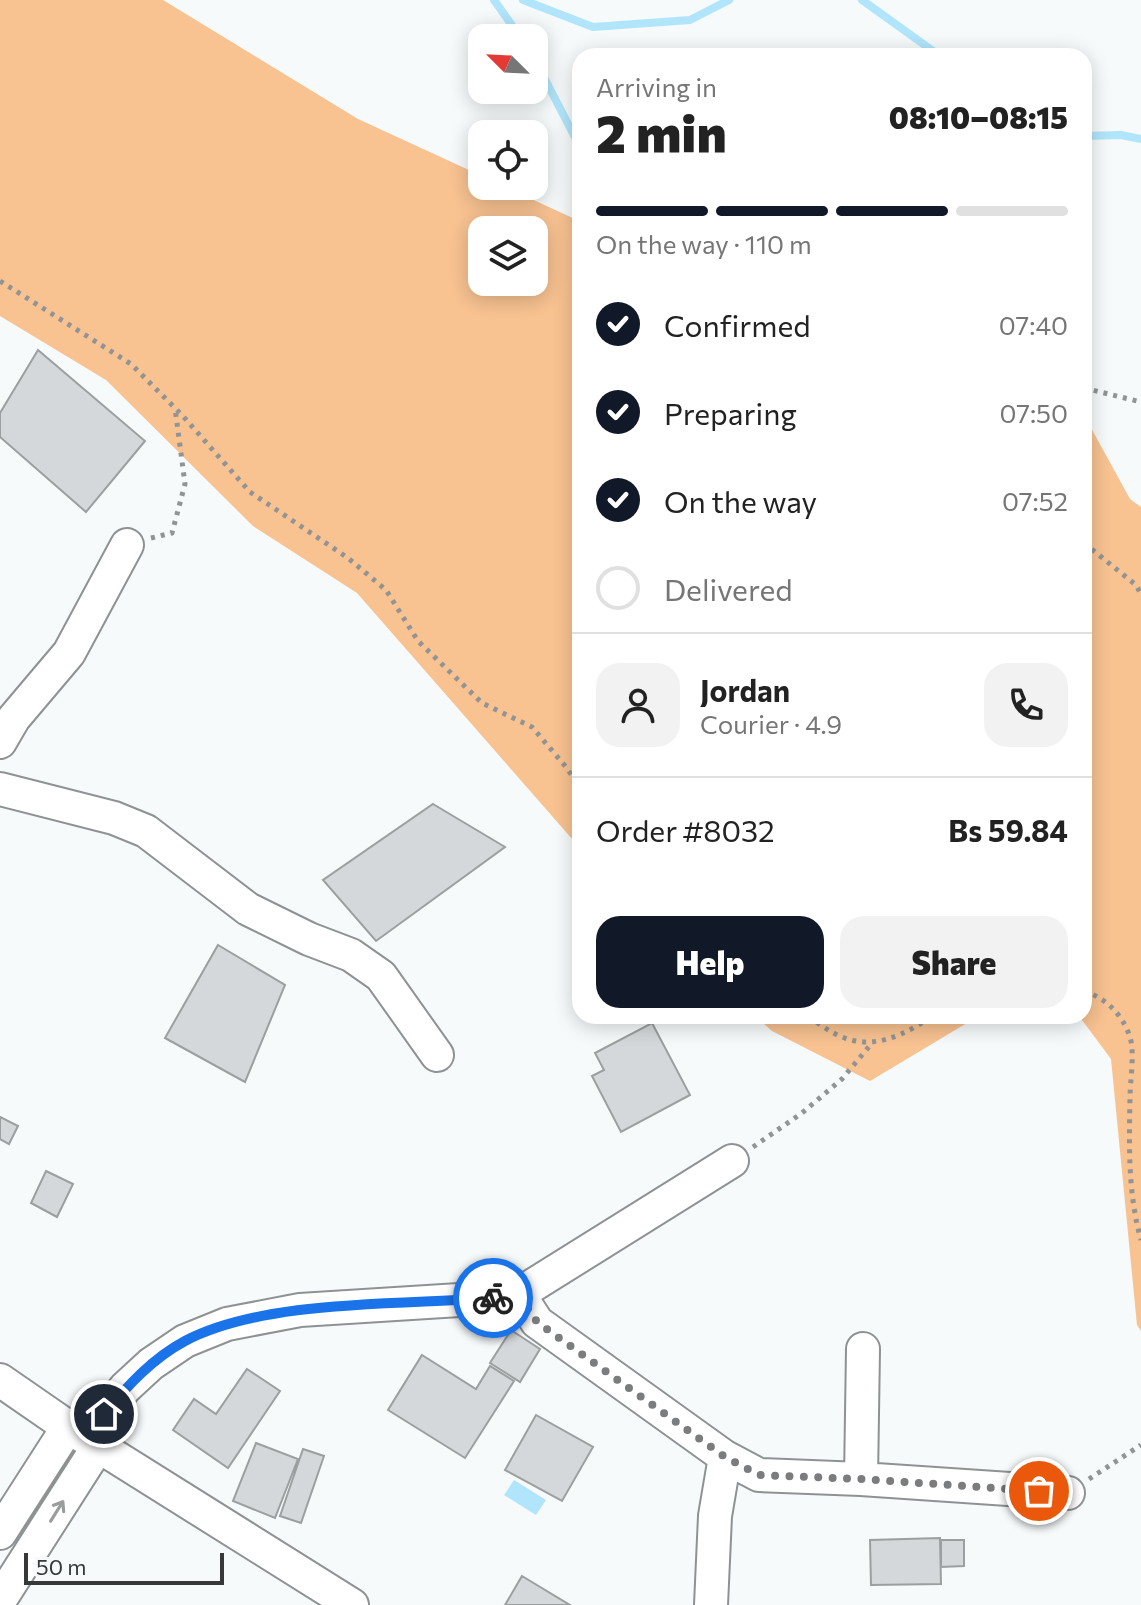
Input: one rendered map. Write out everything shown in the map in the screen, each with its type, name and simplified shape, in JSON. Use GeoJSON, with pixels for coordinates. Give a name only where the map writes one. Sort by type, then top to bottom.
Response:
{"type":"FeatureCollection","features":[{"type":"Feature","properties":{"kind":"street"},"geometry":{"type":"LineString","coordinates":[[0,742],[14,718],[69,653],[127,545]]}},
{"type":"Feature","properties":{"kind":"street"},"geometry":{"type":"LineString","coordinates":[[0,789],[114,818],[146,831],[248,909],[309,939],[351,955],[381,976],[437,1055]]}},
{"type":"Feature","properties":{"kind":"street"},"geometry":{"type":"LineString","coordinates":[[0,1600],[99,1445],[104,1414],[125,1388],[151,1364],[185,1341],[227,1324],[300,1310],[519,1294],[732,1161]]}},
{"type":"Feature","properties":{"kind":"street"},"geometry":{"type":"LineString","coordinates":[[519,1294],[537,1322],[725,1457],[759,1475],[1068,1493]]}},
{"type":"Feature","properties":{"kind":"street"},"geometry":{"type":"LineString","coordinates":[[861,1479],[863,1349]]}},
{"type":"Feature","properties":{"kind":"street"},"geometry":{"type":"LineString","coordinates":[[0,1380],[68,1427],[352,1605]]}},
{"type":"Feature","properties":{"kind":"street"},"geometry":{"type":"LineString","coordinates":[[0,1533],[68,1427],[104,1414]]}},
{"type":"Feature","properties":{"kind":"street"},"geometry":{"type":"LineString","coordinates":[[711,1605],[715,1516],[725,1457]]}},
{"type":"Feature","properties":{"kind":"path"},"geometry":{"type":"LineString","coordinates":[[0,281],[131,364],[250,492],[348,558],[386,590],[418,641],[482,703],[532,727],[572,776]]}},
{"type":"Feature","properties":{"kind":"path"},"geometry":{"type":"LineString","coordinates":[[1092,390],[1141,402]]}},
{"type":"Feature","properties":{"kind":"path"},"geometry":{"type":"LineString","coordinates":[[127,545],[172,533],[185,484],[175,408]]}},
{"type":"Feature","properties":{"kind":"path"},"geometry":{"type":"LineString","coordinates":[[1092,549],[1136,585],[1141,594]]}},
{"type":"Feature","properties":{"kind":"path"},"geometry":{"type":"LineString","coordinates":[[1092,993],[1118,1012],[1131,1039],[1132,1207],[1141,1240]]}},
{"type":"Feature","properties":{"kind":"path"},"geometry":{"type":"LineString","coordinates":[[821,1024],[842,1038],[872,1043],[904,1035],[921,1024]]}},
{"type":"Feature","properties":{"kind":"path"},"geometry":{"type":"LineString","coordinates":[[732,1161],[802,1113],[842,1079],[872,1043]]}},
{"type":"Feature","properties":{"kind":"path"},"geometry":{"type":"LineString","coordinates":[[1068,1493],[1141,1445]]}},
{"type":"Feature","properties":{"kind":"shaded area"},"geometry":{"type":"Polygon","coordinates":[[[0,0],[163,0],[358,119],[468,170],[468,200],[534,200],[572,218],[572,839],[357,593],[253,526],[106,380],[0,316],[0,0]]]}},
{"type":"Feature","properties":{"kind":"shaded area"},"geometry":{"type":"Polygon","coordinates":[[[1092,430],[1130,499],[1141,507],[1141,1331],[1137,1325],[1111,1059],[1085,1024],[1092,1024],[1092,430]]]}},
{"type":"Feature","properties":{"kind":"shaded area"},"geometry":{"type":"Polygon","coordinates":[[[764,1024],[965,1024],[870,1081],[772,1031],[764,1024]]]}},
{"type":"Feature","properties":{"kind":"water"},"geometry":{"type":"Polygon","coordinates":[[[514,1480],[546,1500],[536,1515],[504,1495],[514,1480]]]}},
{"type":"Feature","properties":{"kind":"building"},"geometry":{"type":"Polygon","coordinates":[[[38,350],[145,441],[86,512],[0,437],[0,413],[38,350]]]}},
{"type":"Feature","properties":{"kind":"building"},"geometry":{"type":"Polygon","coordinates":[[[433,804],[505,847],[376,941],[323,880],[433,804]]]}},
{"type":"Feature","properties":{"kind":"building"},"geometry":{"type":"Polygon","coordinates":[[[218,945],[285,985],[245,1082],[165,1038],[218,945]]]}},
{"type":"Feature","properties":{"kind":"building"},"geometry":{"type":"Polygon","coordinates":[[[653,1024],[690,1095],[621,1132],[592,1076],[604,1070],[595,1053],[653,1024]]]}},
{"type":"Feature","properties":{"kind":"building"},"geometry":{"type":"Polygon","coordinates":[[[0,1117],[18,1126],[9,1144],[0,1139],[0,1117]]]}},
{"type":"Feature","properties":{"kind":"building"},"geometry":{"type":"Polygon","coordinates":[[[46,1171],[73,1184],[57,1217],[31,1203],[46,1171]]]}},
{"type":"Feature","properties":{"kind":"building"},"geometry":{"type":"Polygon","coordinates":[[[511,1330],[540,1349],[520,1382],[490,1363],[511,1330]]]}},
{"type":"Feature","properties":{"kind":"building"},"geometry":{"type":"Polygon","coordinates":[[[422,1355],[476,1389],[490,1366],[514,1381],[465,1458],[388,1410],[422,1355]]]}},
{"type":"Feature","properties":{"kind":"building"},"geometry":{"type":"Polygon","coordinates":[[[247,1369],[280,1391],[228,1468],[173,1430],[194,1399],[216,1414],[247,1369]]]}},
{"type":"Feature","properties":{"kind":"building"},"geometry":{"type":"Polygon","coordinates":[[[536,1415],[593,1447],[562,1501],[505,1470],[536,1415]]]}},
{"type":"Feature","properties":{"kind":"building"},"geometry":{"type":"Polygon","coordinates":[[[256,1443],[298,1459],[275,1518],[233,1501],[256,1443]]]}},
{"type":"Feature","properties":{"kind":"building"},"geometry":{"type":"Polygon","coordinates":[[[303,1449],[324,1456],[301,1523],[280,1516],[303,1449]]]}},
{"type":"Feature","properties":{"kind":"building"},"geometry":{"type":"Polygon","coordinates":[[[940,1538],[941,1584],[871,1585],[870,1540],[940,1538]]]}},
{"type":"Feature","properties":{"kind":"building"},"geometry":{"type":"Polygon","coordinates":[[[941,1540],[964,1540],[964,1566],[941,1567],[941,1540]]]}},
{"type":"Feature","properties":{"kind":"building"},"geometry":{"type":"Polygon","coordinates":[[[522,1576],[570,1605],[505,1605],[522,1576]]]}},
{"type":"Feature","properties":{"kind":"waterway"},"geometry":{"type":"LineString","coordinates":[[494,0],[511,24]]}},
{"type":"Feature","properties":{"kind":"waterway"},"geometry":{"type":"LineString","coordinates":[[523,0],[593,27],[690,20],[729,0]]}},
{"type":"Feature","properties":{"kind":"waterway"},"geometry":{"type":"LineString","coordinates":[[862,0],[929,48]]}},
{"type":"Feature","properties":{"kind":"waterway"},"geometry":{"type":"LineString","coordinates":[[548,85],[572,132]]}},
{"type":"Feature","properties":{"kind":"waterway"},"geometry":{"type":"LineString","coordinates":[[1092,136],[1121,135],[1141,139]]}},
{"type":"Feature","properties":{"kind":"way so far"},"geometry":{"type":"LineString","coordinates":[[493,1298],[519,1294],[537,1322],[725,1457],[759,1475],[1039,1491]]}},
{"type":"Feature","properties":{"kind":"route"},"geometry":{"type":"LineString","coordinates":[[104,1414],[125,1388],[151,1364],[185,1341],[227,1324],[300,1310],[493,1298]]}}]}
